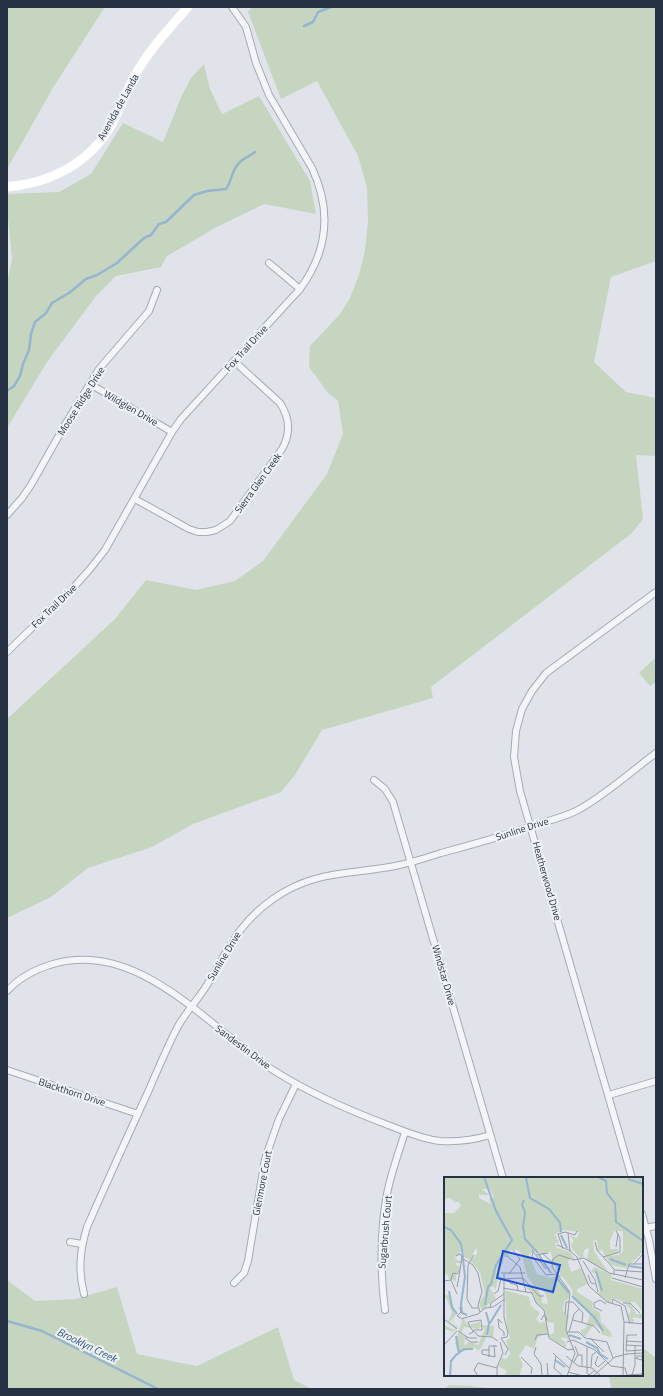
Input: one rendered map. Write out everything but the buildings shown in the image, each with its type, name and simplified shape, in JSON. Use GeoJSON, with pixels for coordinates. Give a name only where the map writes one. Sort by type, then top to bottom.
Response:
{"type":"FeatureCollection","features":[{"type":"Feature","properties":{"kind":"street","name":"Avenida de Landa"},"geometry":{"type":"LineString","coordinates":[[7,187],[46,179],[61,173],[74,166],[90,152],[112,124],[134,77],[144,62],[188,7]]}},
{"type":"Feature","properties":{"kind":"street","name":"Fox Trail Drive"},"geometry":{"type":"LineString","coordinates":[[7,652],[74,587],[105,550],[172,432],[181,419],[300,289],[314,268],[320,254],[325,223],[322,195],[312,168],[266,90],[256,63],[246,27],[232,7]]}},
{"type":"Feature","properties":{"kind":"street"},"geometry":{"type":"LineString","coordinates":[[269,263],[300,289]]}},
{"type":"Feature","properties":{"kind":"street","name":"Moose Ridge Drive"},"geometry":{"type":"LineString","coordinates":[[7,515],[31,485],[90,384],[113,352],[149,311],[157,290]]}},
{"type":"Feature","properties":{"kind":"street","name":"Sierra Glen Creek"},"geometry":{"type":"LineString","coordinates":[[135,499],[189,529],[198,532],[216,530],[230,521],[282,449],[288,436],[289,427],[288,418],[284,410],[280,403],[234,361]]}},
{"type":"Feature","properties":{"kind":"street","name":"Wildglen Drive"},"geometry":{"type":"LineString","coordinates":[[90,384],[172,432]]}},
{"type":"Feature","properties":{"kind":"street","name":"Heatherwood Drive"},"geometry":{"type":"LineString","coordinates":[[632,1177],[520,791],[514,757],[516,731],[522,709],[532,691],[546,674],[656,592]]}},
{"type":"Feature","properties":{"kind":"street","name":"Sunline Drive"},"geometry":{"type":"LineString","coordinates":[[84,1294],[80,1271],[82,1244],[87,1227],[176,1029],[185,1014],[199,998],[236,935],[257,912],[288,889],[306,881],[334,873],[394,866],[412,862],[563,817],[591,802],[656,753]]}},
{"type":"Feature","properties":{"kind":"street","name":"Windstar Drive"},"geometry":{"type":"LineString","coordinates":[[374,780],[386,789],[393,802],[412,862],[503,1177]]}},
{"type":"Feature","properties":{"kind":"street","name":"Sandestin Drive"},"geometry":{"type":"LineString","coordinates":[[7,991],[20,980],[33,972],[61,961],[92,959],[120,965],[159,984],[192,1006],[249,1053],[296,1084],[354,1113],[425,1138],[454,1142],[490,1135]]}},
{"type":"Feature","properties":{"kind":"street","name":"Blackthorn Drive"},"geometry":{"type":"LineString","coordinates":[[7,1070],[138,1114]]}},
{"type":"Feature","properties":{"kind":"street"},"geometry":{"type":"LineString","coordinates":[[609,1095],[656,1081]]}},
{"type":"Feature","properties":{"kind":"street","name":"Glenmore Court"},"geometry":{"type":"LineString","coordinates":[[234,1283],[244,1273],[248,1261],[265,1158],[279,1118],[296,1084]]}},
{"type":"Feature","properties":{"kind":"street","name":"Sugarbrush Court"},"geometry":{"type":"LineString","coordinates":[[384,1310],[381,1270],[384,1219],[387,1194],[405,1132]]}},
{"type":"Feature","properties":{"kind":"street"},"geometry":{"type":"LineString","coordinates":[[656,1226],[644,1228],[656,1279]]}},
{"type":"Feature","properties":{"kind":"street"},"geometry":{"type":"LineString","coordinates":[[70,1242],[82,1244]]}},
{"type":"Feature","properties":{"kind":"green space"},"geometry":{"type":"Polygon","coordinates":[[[7,7],[105,7],[54,86],[7,169],[7,7]]]}},
{"type":"Feature","properties":{"kind":"green space"},"geometry":{"type":"Polygon","coordinates":[[[252,7],[656,7],[656,261],[611,277],[594,362],[626,392],[656,398],[656,456],[636,455],[643,519],[632,533],[431,687],[433,698],[322,730],[295,775],[281,792],[193,824],[152,847],[88,868],[51,897],[7,918],[7,719],[115,619],[146,580],[196,590],[235,581],[263,561],[327,474],[343,434],[338,401],[328,393],[309,367],[310,346],[340,314],[350,298],[359,275],[365,250],[368,221],[367,188],[358,156],[317,81],[281,99],[248,12],[252,7]]]}},
{"type":"Feature","properties":{"kind":"green space"},"geometry":{"type":"Polygon","coordinates":[[[204,64],[210,89],[222,114],[259,96],[310,181],[316,214],[264,204],[215,228],[167,256],[161,267],[116,276],[96,296],[47,362],[7,428],[7,283],[12,259],[7,194],[59,192],[91,174],[123,123],[163,142],[182,95],[191,78],[204,64]]]}},
{"type":"Feature","properties":{"kind":"green space"},"geometry":{"type":"Polygon","coordinates":[[[656,657],[656,682],[650,686],[639,673],[656,657]]]}},
{"type":"Feature","properties":{"kind":"green space"},"geometry":{"type":"Polygon","coordinates":[[[7,1280],[35,1301],[76,1299],[117,1287],[137,1354],[197,1366],[278,1327],[294,1380],[310,1388],[318,1389],[7,1389],[7,1280]]]}},
{"type":"Feature","properties":{"kind":"green space"},"geometry":{"type":"Polygon","coordinates":[[[643,1348],[656,1358],[656,1389],[611,1389],[609,1376],[643,1376],[643,1348]]]}},
{"type":"Feature","properties":{"kind":"green space"},"geometry":{"type":"Polygon","coordinates":[[[449,1385],[469,1386],[497,1389],[445,1389],[449,1385]]]}},
{"type":"Feature","properties":{"kind":"waterway"},"geometry":{"type":"LineString","coordinates":[[304,26],[313,22],[318,12],[331,7]]}},
{"type":"Feature","properties":{"kind":"waterway"},"geometry":{"type":"LineString","coordinates":[[7,391],[14,386],[20,376],[29,350],[31,334],[35,322],[46,313],[52,303],[69,293],[86,279],[97,275],[117,263],[144,238],[151,235],[159,224],[166,222],[194,195],[207,191],[226,189],[236,166],[242,160],[255,152]]}},
{"type":"Feature","properties":{"kind":"waterway","name":"Brooklyn Creek"},"geometry":{"type":"LineString","coordinates":[[7,1321],[42,1331],[158,1389]]}}]}
